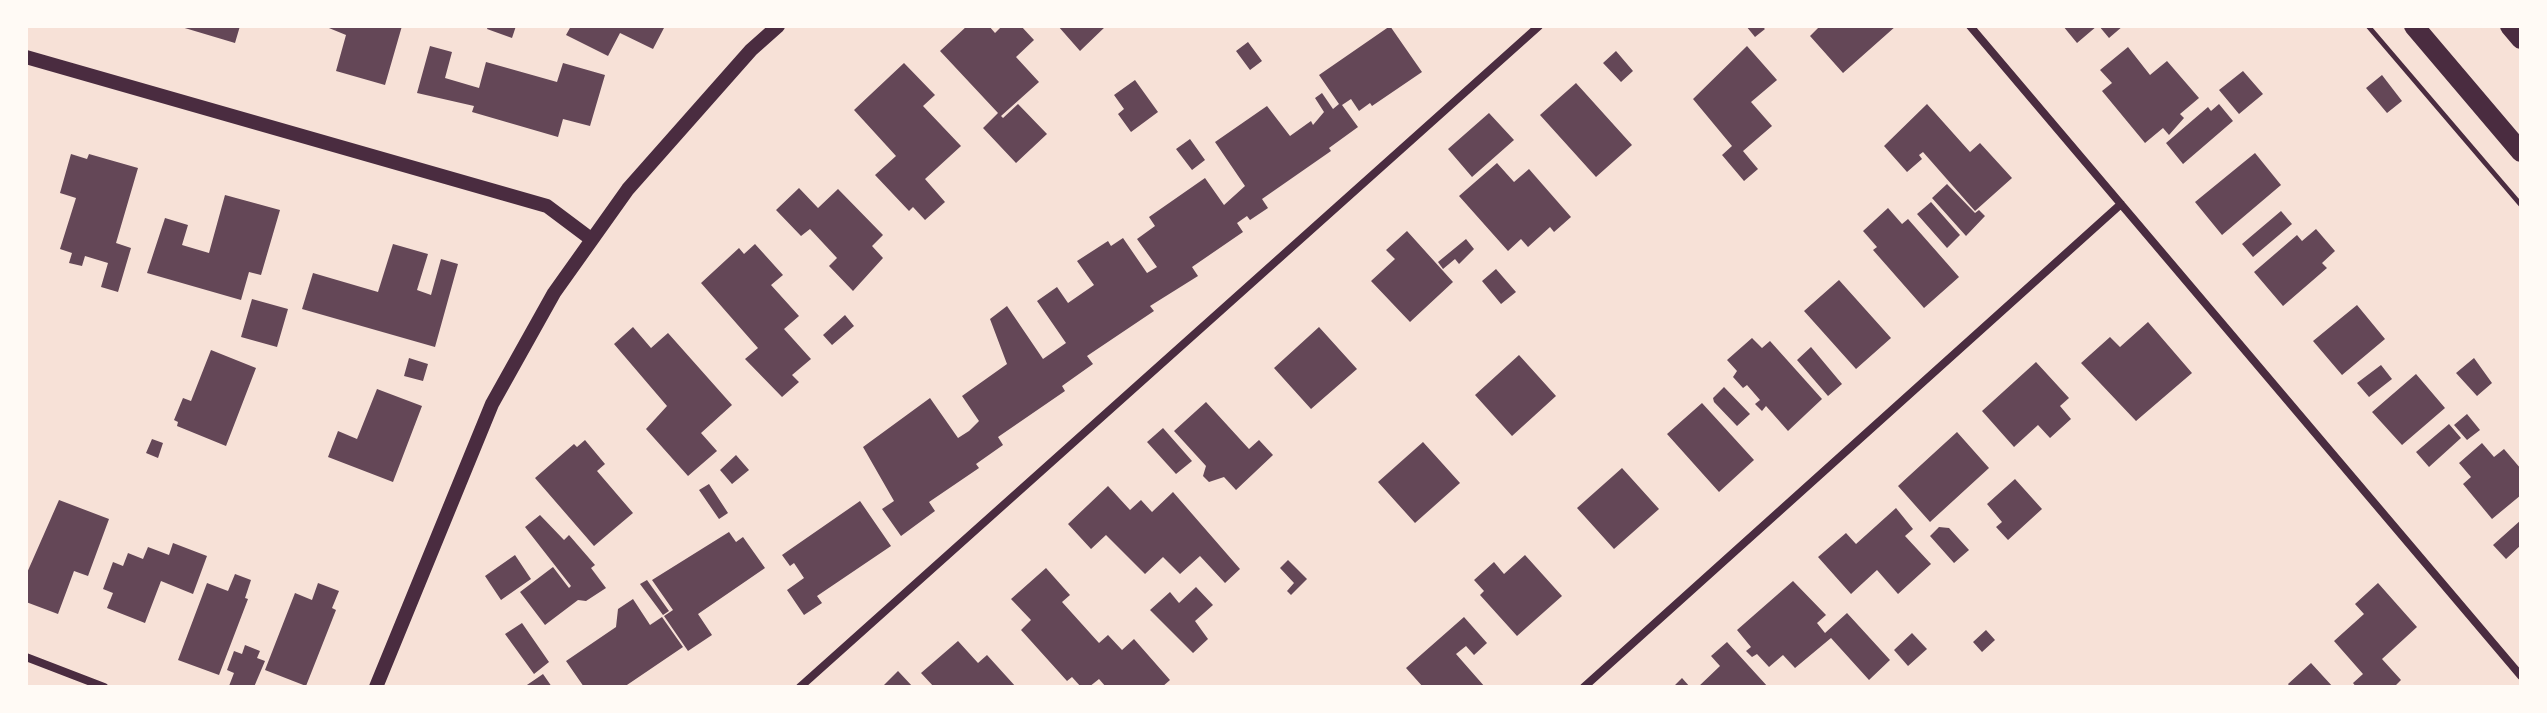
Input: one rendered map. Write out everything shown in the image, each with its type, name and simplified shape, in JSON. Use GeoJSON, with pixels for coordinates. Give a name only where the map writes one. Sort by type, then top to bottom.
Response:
{"type":"FeatureCollection","features":[{"type":"Feature","properties":{"kind":"main road"},"geometry":{"type":"LineString","coordinates":[[2414,26],[2521,152]]}},
{"type":"Feature","properties":{"kind":"main road"},"geometry":{"type":"LineString","coordinates":[[2510,26],[2521,39]]}},
{"type":"Feature","properties":{"kind":"street"},"geometry":{"type":"LineString","coordinates":[[376,687],[492,404],[554,293],[628,189],[751,50],[778,26]]}},
{"type":"Feature","properties":{"kind":"street"},"geometry":{"type":"LineString","coordinates":[[800,687],[1539,26]]}},
{"type":"Feature","properties":{"kind":"street"},"geometry":{"type":"LineString","coordinates":[[1970,26],[2521,676]]}},
{"type":"Feature","properties":{"kind":"street"},"geometry":{"type":"LineString","coordinates":[[26,57],[547,206],[591,239]]}},
{"type":"Feature","properties":{"kind":"street"},"geometry":{"type":"LineString","coordinates":[[1584,687],[2121,204]]}},
{"type":"Feature","properties":{"kind":"street"},"geometry":{"type":"LineString","coordinates":[[26,657],[104,687]]}},
{"type":"Feature","properties":{"kind":"path"},"geometry":{"type":"LineString","coordinates":[[2368,26],[2521,205]]}},
{"type":"Feature","properties":{"kind":"building"},"geometry":{"type":"Polygon","coordinates":[[[178,26],[240,26],[235,43],[178,26]]]}},
{"type":"Feature","properties":{"kind":"building"},"geometry":{"type":"Polygon","coordinates":[[[324,26],[402,26],[385,85],[336,71],[346,35],[324,26]]]}},
{"type":"Feature","properties":{"kind":"building"},"geometry":{"type":"Polygon","coordinates":[[[488,26],[516,26],[512,38],[487,29],[488,26]]]}},
{"type":"Feature","properties":{"kind":"building"},"geometry":{"type":"Polygon","coordinates":[[[571,26],[665,26],[653,49],[620,33],[608,56],[566,35],[571,26]]]}},
{"type":"Feature","properties":{"kind":"building"},"geometry":{"type":"Polygon","coordinates":[[[967,26],[989,26],[995,33],[1002,26],[1021,26],[1034,40],[1016,57],[1039,82],[1001,116],[1003,118],[1018,104],[1047,134],[1016,163],[983,128],[998,113],[940,51],[967,26]]]}},
{"type":"Feature","properties":{"kind":"building"},"geometry":{"type":"Polygon","coordinates":[[[1058,26],[1106,26],[1080,51],[1058,26]]]}},
{"type":"Feature","properties":{"kind":"building"},"geometry":{"type":"Polygon","coordinates":[[[1390,26],[1422,72],[1372,106],[1370,103],[1359,111],[1351,99],[1342,105],[1358,127],[1329,148],[1331,151],[1262,199],[1268,208],[1250,220],[1247,216],[1237,223],[1243,232],[1192,267],[1198,276],[1150,306],[1154,311],[1087,356],[1093,364],[1062,386],[1065,391],[998,437],[1003,445],[976,464],[979,468],[929,502],[935,511],[901,536],[882,509],[894,501],[863,447],[930,398],[958,438],[969,431],[979,421],[962,396],[1007,364],[990,319],[1007,306],[1043,359],[1066,343],[1037,301],[1057,287],[1068,303],[1094,285],[1077,261],[1108,241],[1111,246],[1123,238],[1147,273],[1157,267],[1137,239],[1155,226],[1149,217],[1205,178],[1224,205],[1245,186],[1215,142],[1267,106],[1290,136],[1311,121],[1313,125],[1324,112],[1315,98],[1322,93],[1333,109],[1339,104],[1319,75],[1390,26]]]}},
{"type":"Feature","properties":{"kind":"building"},"geometry":{"type":"Polygon","coordinates":[[[1746,26],[1762,26],[1765,29],[1755,37],[1746,26]]]}},
{"type":"Feature","properties":{"kind":"building"},"geometry":{"type":"Polygon","coordinates":[[[1820,26],[1896,26],[1843,73],[1810,36],[1820,26]]]}},
{"type":"Feature","properties":{"kind":"building"},"geometry":{"type":"Polygon","coordinates":[[[2063,26],[2097,26],[2077,43],[2063,26]]]}},
{"type":"Feature","properties":{"kind":"building"},"geometry":{"type":"Polygon","coordinates":[[[2099,26],[2123,26],[2109,38],[2099,26]]]}},
{"type":"Feature","properties":{"kind":"building"},"geometry":{"type":"Polygon","coordinates":[[[1248,42],[1262,61],[1250,70],[1236,51],[1248,42]]]}},
{"type":"Feature","properties":{"kind":"building"},"geometry":{"type":"Polygon","coordinates":[[[430,46],[452,52],[445,78],[479,88],[486,62],[557,82],[563,63],[605,75],[590,126],[563,119],[558,137],[472,112],[474,106],[417,93],[430,46]]]}},
{"type":"Feature","properties":{"kind":"building"},"geometry":{"type":"Polygon","coordinates":[[[1747,46],[1777,80],[1751,102],[1772,126],[1743,151],[1758,169],[1744,181],[1722,155],[1732,146],[1693,99],[1747,46]]]}},
{"type":"Feature","properties":{"kind":"building"},"geometry":{"type":"Polygon","coordinates":[[[2128,47],[2150,75],[2167,61],[2199,98],[2180,114],[2184,118],[2169,135],[2163,128],[2145,143],[2102,91],[2112,83],[2100,70],[2128,47]]]}},
{"type":"Feature","properties":{"kind":"building"},"geometry":{"type":"Polygon","coordinates":[[[1616,51],[1633,71],[1621,82],[1603,63],[1616,51]]]}},
{"type":"Feature","properties":{"kind":"building"},"geometry":{"type":"Polygon","coordinates":[[[904,63],[935,95],[923,106],[961,146],[925,179],[945,202],[925,220],[913,207],[909,211],[875,175],[896,156],[854,110],[904,63]]]}},
{"type":"Feature","properties":{"kind":"building"},"geometry":{"type":"Polygon","coordinates":[[[2243,71],[2263,94],[2239,114],[2219,90],[2243,71]]]}},
{"type":"Feature","properties":{"kind":"building"},"geometry":{"type":"Polygon","coordinates":[[[2382,75],[2402,101],[2387,113],[2366,88],[2382,75]]]}},
{"type":"Feature","properties":{"kind":"building"},"geometry":{"type":"Polygon","coordinates":[[[1135,80],[1158,112],[1131,132],[1118,114],[1124,109],[1114,95],[1135,80]]]}},
{"type":"Feature","properties":{"kind":"building"},"geometry":{"type":"Polygon","coordinates":[[[1576,83],[1632,145],[1596,177],[1540,115],[1576,83]]]}},
{"type":"Feature","properties":{"kind":"building"},"geometry":{"type":"Polygon","coordinates":[[[1927,104],[1970,152],[1980,143],[2012,178],[1975,211],[1923,152],[1919,155],[1922,159],[1907,172],[1884,146],[1927,104]]]}},
{"type":"Feature","properties":{"kind":"building"},"geometry":{"type":"Polygon","coordinates":[[[2219,104],[2233,121],[2183,164],[2166,143],[2208,107],[2211,111],[2219,104]]]}},
{"type":"Feature","properties":{"kind":"building"},"geometry":{"type":"Polygon","coordinates":[[[1489,113],[1514,140],[1472,177],[1448,149],[1489,113]]]}},
{"type":"Feature","properties":{"kind":"building"},"geometry":{"type":"Polygon","coordinates":[[[1190,139],[1205,160],[1192,170],[1176,149],[1190,139]]]}},
{"type":"Feature","properties":{"kind":"building"},"geometry":{"type":"Polygon","coordinates":[[[2255,153],[2281,185],[2222,235],[2195,202],[2255,153]]]}},
{"type":"Feature","properties":{"kind":"building"},"geometry":{"type":"Polygon","coordinates":[[[71,154],[87,159],[89,154],[138,168],[116,243],[131,248],[118,292],[101,287],[108,263],[85,256],[82,266],[69,263],[72,253],[60,249],[76,198],[60,193],[71,154]]]}},
{"type":"Feature","properties":{"kind":"building"},"geometry":{"type":"Polygon","coordinates":[[[1497,163],[1514,182],[1529,169],[1571,217],[1554,232],[1550,227],[1528,247],[1521,239],[1508,251],[1459,196],[1497,163]]]}},
{"type":"Feature","properties":{"kind":"building"},"geometry":{"type":"Polygon","coordinates":[[[1947,184],[1975,213],[1979,210],[1985,216],[1966,236],[1932,198],[1947,184]]]}},
{"type":"Feature","properties":{"kind":"building"},"geometry":{"type":"Polygon","coordinates":[[[799,188],[818,208],[838,189],[883,235],[872,246],[883,258],[853,291],[829,266],[837,258],[810,229],[801,236],[776,210],[799,188]]]}},
{"type":"Feature","properties":{"kind":"building"},"geometry":{"type":"Polygon","coordinates":[[[225,195],[280,210],[261,275],[249,272],[241,300],[147,273],[165,218],[188,225],[182,245],[209,253],[225,195]]]}},
{"type":"Feature","properties":{"kind":"building"},"geometry":{"type":"Polygon","coordinates":[[[1931,202],[1960,235],[1947,248],[1917,214],[1931,202]]]}},
{"type":"Feature","properties":{"kind":"building"},"geometry":{"type":"Polygon","coordinates":[[[1888,208],[1902,224],[1908,219],[1959,277],[1924,308],[1873,250],[1877,247],[1863,231],[1888,208]]]}},
{"type":"Feature","properties":{"kind":"building"},"geometry":{"type":"Polygon","coordinates":[[[2281,211],[2292,224],[2253,257],[2242,244],[2281,211]]]}},
{"type":"Feature","properties":{"kind":"building"},"geometry":{"type":"Polygon","coordinates":[[[2316,229],[2335,251],[2322,263],[2327,268],[2283,306],[2254,272],[2297,235],[2302,241],[2316,229]]]}},
{"type":"Feature","properties":{"kind":"building"},"geometry":{"type":"Polygon","coordinates":[[[1407,231],[1453,282],[1410,322],[1371,281],[1395,259],[1386,250],[1407,231]]]}},
{"type":"Feature","properties":{"kind":"building"},"geometry":{"type":"Polygon","coordinates":[[[1466,239],[1474,249],[1459,264],[1455,259],[1443,269],[1438,262],[1466,239]]]}},
{"type":"Feature","properties":{"kind":"building"},"geometry":{"type":"Polygon","coordinates":[[[393,244],[428,254],[417,290],[431,295],[441,259],[458,264],[435,347],[302,309],[313,273],[378,292],[393,244]]]}},
{"type":"Feature","properties":{"kind":"building"},"geometry":{"type":"Polygon","coordinates":[[[755,244],[783,275],[771,285],[799,316],[784,329],[811,359],[792,375],[799,382],[782,397],[745,359],[758,348],[701,283],[739,248],[744,254],[755,244]]]}},
{"type":"Feature","properties":{"kind":"building"},"geometry":{"type":"Polygon","coordinates":[[[1496,269],[1516,292],[1501,304],[1482,281],[1496,269]]]}},
{"type":"Feature","properties":{"kind":"building"},"geometry":{"type":"Polygon","coordinates":[[[1839,280],[1891,338],[1856,369],[1804,311],[1839,280]]]}},
{"type":"Feature","properties":{"kind":"building"},"geometry":{"type":"Polygon","coordinates":[[[252,299],[288,309],[277,347],[241,337],[252,299]]]}},
{"type":"Feature","properties":{"kind":"building"},"geometry":{"type":"Polygon","coordinates":[[[2357,305],[2385,339],[2342,375],[2313,341],[2357,305]]]}},
{"type":"Feature","properties":{"kind":"building"},"geometry":{"type":"Polygon","coordinates":[[[845,315],[854,326],[832,345],[823,335],[845,315]]]}},
{"type":"Feature","properties":{"kind":"building"},"geometry":{"type":"Polygon","coordinates":[[[2148,322],[2192,373],[2136,421],[2081,363],[2110,337],[2120,347],[2148,322]]]}},
{"type":"Feature","properties":{"kind":"building"},"geometry":{"type":"Polygon","coordinates":[[[633,327],[651,348],[668,333],[732,405],[701,433],[717,451],[688,476],[646,429],[667,406],[614,344],[633,327]]]}},
{"type":"Feature","properties":{"kind":"building"},"geometry":{"type":"Polygon","coordinates":[[[1319,327],[1357,369],[1311,409],[1274,368],[1319,327]]]}},
{"type":"Feature","properties":{"kind":"building"},"geometry":{"type":"Polygon","coordinates":[[[1752,338],[1762,348],[1770,341],[1822,399],[1788,431],[1766,406],[1762,411],[1755,404],[1760,400],[1747,385],[1743,388],[1733,377],[1737,371],[1727,360],[1752,338]]]}},
{"type":"Feature","properties":{"kind":"building"},"geometry":{"type":"Polygon","coordinates":[[[1811,347],[1842,384],[1828,396],[1797,360],[1811,347]]]}},
{"type":"Feature","properties":{"kind":"building"},"geometry":{"type":"Polygon","coordinates":[[[211,350],[256,368],[226,446],[177,426],[178,422],[174,420],[183,398],[191,401],[211,350]]]}},
{"type":"Feature","properties":{"kind":"building"},"geometry":{"type":"Polygon","coordinates":[[[1519,355],[1556,396],[1512,436],[1475,395],[1519,355]]]}},
{"type":"Feature","properties":{"kind":"building"},"geometry":{"type":"Polygon","coordinates":[[[409,358],[428,364],[423,381],[404,376],[409,358]]]}},
{"type":"Feature","properties":{"kind":"building"},"geometry":{"type":"Polygon","coordinates":[[[2474,358],[2492,383],[2477,396],[2456,373],[2474,358]]]}},
{"type":"Feature","properties":{"kind":"building"},"geometry":{"type":"Polygon","coordinates":[[[2036,362],[2069,398],[2060,406],[2071,419],[2050,438],[2038,425],[2014,447],[1982,411],[2036,362]]]}},
{"type":"Feature","properties":{"kind":"building"},"geometry":{"type":"Polygon","coordinates":[[[2381,365],[2392,379],[2369,397],[2357,383],[2381,365]]]}},
{"type":"Feature","properties":{"kind":"building"},"geometry":{"type":"Polygon","coordinates":[[[2416,374],[2445,408],[2402,445],[2372,412],[2416,374]]]}},
{"type":"Feature","properties":{"kind":"building"},"geometry":{"type":"Polygon","coordinates":[[[1724,387],[1750,414],[1737,426],[1714,402],[1713,398],[1724,387]]]}},
{"type":"Feature","properties":{"kind":"building"},"geometry":{"type":"Polygon","coordinates":[[[377,389],[422,406],[393,482],[328,457],[338,431],[357,439],[377,389]]]}},
{"type":"Feature","properties":{"kind":"building"},"geometry":{"type":"Polygon","coordinates":[[[1206,402],[1249,449],[1259,440],[1273,455],[1236,490],[1224,477],[1209,482],[1203,476],[1206,466],[1174,431],[1206,402]]]}},
{"type":"Feature","properties":{"kind":"building"},"geometry":{"type":"Polygon","coordinates":[[[1702,403],[1754,460],[1719,492],[1667,434],[1702,403]]]}},
{"type":"Feature","properties":{"kind":"building"},"geometry":{"type":"Polygon","coordinates":[[[2467,414],[2480,430],[2467,440],[2454,425],[2467,414]]]}},
{"type":"Feature","properties":{"kind":"building"},"geometry":{"type":"Polygon","coordinates":[[[2449,424],[2461,438],[2429,467],[2416,452],[2449,424]]]}},
{"type":"Feature","properties":{"kind":"building"},"geometry":{"type":"Polygon","coordinates":[[[1163,428],[1192,461],[1176,474],[1147,442],[1163,428]]]}},
{"type":"Feature","properties":{"kind":"building"},"geometry":{"type":"Polygon","coordinates":[[[1957,432],[1989,468],[1930,522],[1898,486],[1957,432]]]}},
{"type":"Feature","properties":{"kind":"building"},"geometry":{"type":"Polygon","coordinates":[[[152,439],[163,443],[158,458],[146,453],[152,439]]]}},
{"type":"Feature","properties":{"kind":"building"},"geometry":{"type":"Polygon","coordinates":[[[585,440],[605,464],[597,471],[633,513],[594,546],[535,478],[574,444],[577,447],[585,440]]]}},
{"type":"Feature","properties":{"kind":"building"},"geometry":{"type":"Polygon","coordinates":[[[1423,442],[1460,483],[1415,523],[1378,482],[1423,442]]]}},
{"type":"Feature","properties":{"kind":"building"},"geometry":{"type":"Polygon","coordinates":[[[2482,443],[2494,457],[2504,449],[2521,469],[2521,495],[2492,519],[2463,484],[2471,477],[2459,463],[2482,443]]]}},
{"type":"Feature","properties":{"kind":"building"},"geometry":{"type":"Polygon","coordinates":[[[736,455],[749,470],[732,484],[720,470],[736,455]]]}},
{"type":"Feature","properties":{"kind":"building"},"geometry":{"type":"Polygon","coordinates":[[[1622,468],[1659,509],[1614,549],[1577,508],[1622,468]]]}},
{"type":"Feature","properties":{"kind":"building"},"geometry":{"type":"Polygon","coordinates":[[[2015,479],[2042,509],[2008,540],[1996,527],[2002,522],[1987,504],[2015,479]]]}},
{"type":"Feature","properties":{"kind":"building"},"geometry":{"type":"Polygon","coordinates":[[[709,484],[728,513],[719,519],[699,490],[709,484]]]}},
{"type":"Feature","properties":{"kind":"building"},"geometry":{"type":"Polygon","coordinates":[[[1108,486],[1130,510],[1141,500],[1152,512],[1173,492],[1240,569],[1225,583],[1200,556],[1180,574],[1163,557],[1145,574],[1106,535],[1091,549],[1068,524],[1108,486]]]}},
{"type":"Feature","properties":{"kind":"building"},"geometry":{"type":"Polygon","coordinates":[[[59,500],[109,519],[88,576],[74,571],[58,614],[26,602],[26,575],[59,500]]]}},
{"type":"Feature","properties":{"kind":"building"},"geometry":{"type":"Polygon","coordinates":[[[860,501],[891,546],[817,596],[822,603],[804,615],[787,590],[804,578],[794,563],[790,566],[782,555],[860,501]]]}},
{"type":"Feature","properties":{"kind":"building"},"geometry":{"type":"Polygon","coordinates":[[[1896,508],[1913,529],[1905,536],[1931,564],[1898,594],[1877,570],[1851,594],[1818,557],[1846,533],[1856,544],[1896,508]]]}},
{"type":"Feature","properties":{"kind":"building"},"geometry":{"type":"Polygon","coordinates":[[[540,515],[564,540],[569,535],[595,565],[591,568],[606,588],[586,601],[578,600],[545,625],[520,592],[553,567],[569,588],[571,586],[525,527],[540,515]]]}},
{"type":"Feature","properties":{"kind":"building"},"geometry":{"type":"Polygon","coordinates":[[[2521,520],[2521,545],[2506,559],[2493,545],[2521,520]]]}},
{"type":"Feature","properties":{"kind":"building"},"geometry":{"type":"Polygon","coordinates":[[[1939,527],[1949,528],[1969,550],[1954,563],[1930,536],[1939,527]]]}},
{"type":"Feature","properties":{"kind":"building"},"geometry":{"type":"Polygon","coordinates":[[[729,532],[736,542],[743,537],[765,568],[698,614],[712,635],[688,651],[664,616],[673,610],[652,580],[729,532]]]}},
{"type":"Feature","properties":{"kind":"building"},"geometry":{"type":"Polygon","coordinates":[[[173,543],[207,556],[193,594],[161,581],[145,623],[107,608],[113,593],[103,589],[113,562],[123,566],[128,553],[143,559],[148,547],[169,555],[173,543]]]}},
{"type":"Feature","properties":{"kind":"building"},"geometry":{"type":"Polygon","coordinates":[[[515,555],[531,579],[501,600],[485,576],[515,555]]]}},
{"type":"Feature","properties":{"kind":"building"},"geometry":{"type":"Polygon","coordinates":[[[1525,555],[1562,596],[1517,636],[1480,595],[1484,591],[1474,580],[1494,562],[1504,574],[1525,555]]]}},
{"type":"Feature","properties":{"kind":"building"},"geometry":{"type":"Polygon","coordinates":[[[1288,560],[1307,579],[1291,595],[1287,591],[1294,583],[1280,568],[1288,560]]]}},
{"type":"Feature","properties":{"kind":"building"},"geometry":{"type":"Polygon","coordinates":[[[1046,568],[1070,595],[1062,602],[1099,643],[1108,635],[1122,650],[1134,639],[1170,680],[1162,687],[1106,687],[1099,679],[1089,687],[1081,687],[1072,677],[1067,681],[1021,630],[1031,620],[1011,599],[1046,568]]]}},
{"type":"Feature","properties":{"kind":"building"},"geometry":{"type":"Polygon","coordinates":[[[235,574],[251,580],[245,598],[248,599],[219,675],[178,660],[207,583],[228,591],[235,574]]]}},
{"type":"Feature","properties":{"kind":"building"},"geometry":{"type":"Polygon","coordinates":[[[647,580],[669,611],[663,615],[640,584],[647,580]]]}},
{"type":"Feature","properties":{"kind":"building"},"geometry":{"type":"Polygon","coordinates":[[[1793,581],[1826,615],[1817,623],[1825,633],[1847,613],[1890,660],[1869,680],[1831,638],[1795,668],[1783,655],[1769,667],[1757,654],[1752,657],[1746,651],[1751,647],[1737,630],[1793,581]]]}},
{"type":"Feature","properties":{"kind":"building"},"geometry":{"type":"Polygon","coordinates":[[[318,583],[339,591],[332,608],[336,610],[306,686],[265,670],[295,593],[312,600],[318,583]]]}},
{"type":"Feature","properties":{"kind":"building"},"geometry":{"type":"Polygon","coordinates":[[[2378,583],[2417,627],[2382,659],[2401,680],[2394,687],[2356,687],[2353,683],[2363,674],[2334,641],[2364,614],[2355,604],[2378,583]]]}},
{"type":"Feature","properties":{"kind":"building"},"geometry":{"type":"Polygon","coordinates":[[[1196,587],[1213,605],[1195,621],[1208,639],[1193,653],[1150,610],[1170,592],[1179,603],[1196,587]]]}},
{"type":"Feature","properties":{"kind":"building"},"geometry":{"type":"Polygon","coordinates":[[[633,599],[650,625],[662,617],[683,647],[624,687],[584,687],[566,661],[616,627],[618,609],[633,599]]]}},
{"type":"Feature","properties":{"kind":"building"},"geometry":{"type":"Polygon","coordinates":[[[1464,617],[1487,643],[1474,655],[1466,646],[1456,654],[1485,687],[1423,687],[1406,668],[1464,617]]]}},
{"type":"Feature","properties":{"kind":"building"},"geometry":{"type":"Polygon","coordinates":[[[522,623],[549,662],[534,674],[505,634],[522,623]]]}},
{"type":"Feature","properties":{"kind":"building"},"geometry":{"type":"Polygon","coordinates":[[[1986,630],[1995,640],[1982,652],[1973,642],[1986,630]]]}},
{"type":"Feature","properties":{"kind":"building"},"geometry":{"type":"Polygon","coordinates":[[[1912,633],[1927,649],[1908,666],[1894,650],[1912,633]]]}},
{"type":"Feature","properties":{"kind":"building"},"geometry":{"type":"Polygon","coordinates":[[[958,641],[978,663],[987,655],[1016,687],[934,687],[921,673],[958,641]]]}},
{"type":"Feature","properties":{"kind":"building"},"geometry":{"type":"Polygon","coordinates":[[[1727,642],[1768,687],[1698,687],[1720,666],[1711,656],[1727,642]]]}},
{"type":"Feature","properties":{"kind":"building"},"geometry":{"type":"Polygon","coordinates":[[[245,645],[260,651],[257,658],[265,661],[254,687],[229,686],[234,673],[227,670],[234,651],[242,654],[245,645]]]}},
{"type":"Feature","properties":{"kind":"building"},"geometry":{"type":"Polygon","coordinates":[[[2311,663],[2333,687],[2290,687],[2288,684],[2311,663]]]}},
{"type":"Feature","properties":{"kind":"building"},"geometry":{"type":"Polygon","coordinates":[[[898,671],[913,687],[882,687],[898,671]]]}},
{"type":"Feature","properties":{"kind":"building"},"geometry":{"type":"Polygon","coordinates":[[[543,674],[552,687],[524,687],[543,674]]]}},
{"type":"Feature","properties":{"kind":"building"},"geometry":{"type":"Polygon","coordinates":[[[1682,678],[1690,687],[1673,687],[1682,678]]]}}]}
